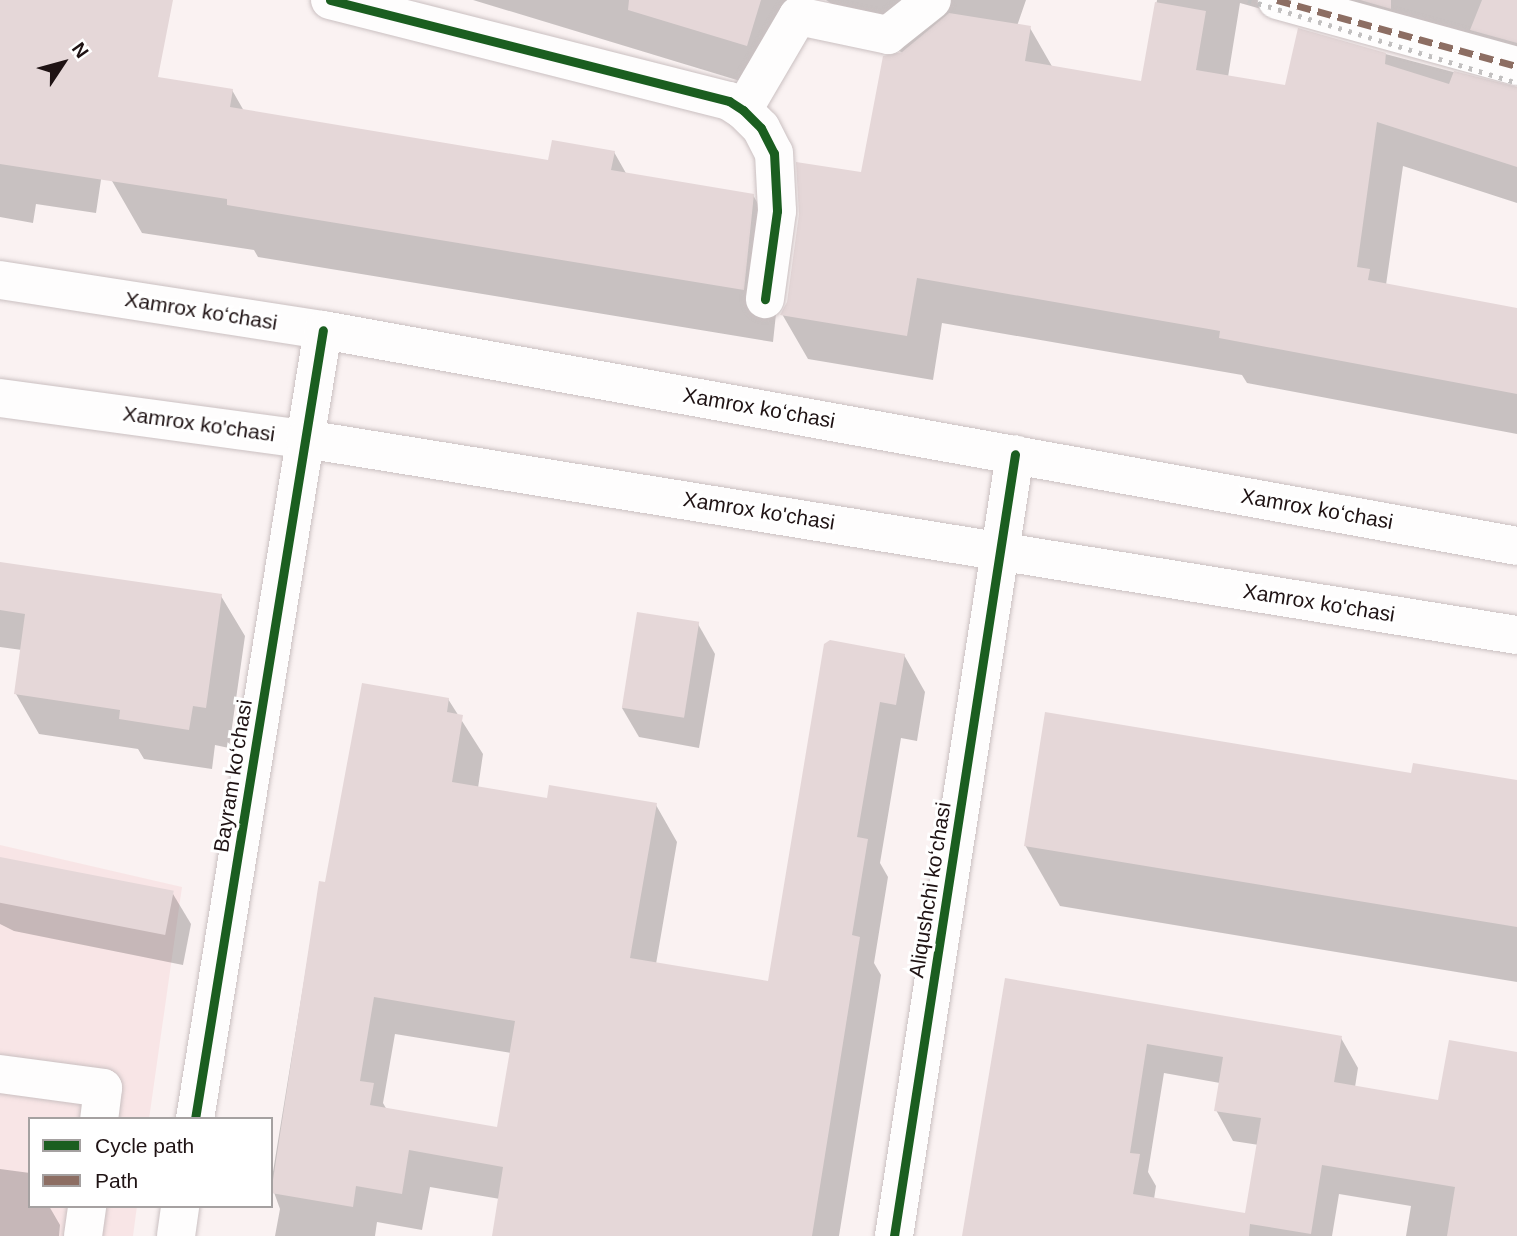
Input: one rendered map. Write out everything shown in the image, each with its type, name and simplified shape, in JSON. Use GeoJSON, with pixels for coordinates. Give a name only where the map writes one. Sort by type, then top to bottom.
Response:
{"type":"FeatureCollection","features":[{"type":"Feature","properties":{"kind":"main road"},"geometry":{"type":"LineString","coordinates":[[330,0],[729,101],[743,110],[761,128],[774,153],[777,211],[765,299]]}},
{"type":"Feature","properties":{"kind":"main road"},"geometry":{"type":"LineString","coordinates":[[743,110],[798,16],[888,35],[932,0]]}},
{"type":"Feature","properties":{"kind":"main road"},"geometry":{"type":"LineString","coordinates":[[1277,0],[1517,66]]}},
{"type":"Feature","properties":{"kind":"main road","name":"Xamrox koʻchasi"},"geometry":{"type":"LineString","coordinates":[[0,280],[323,330],[1517,546]]}},
{"type":"Feature","properties":{"kind":"main road","name":"Bayram ko‘chasi"},"geometry":{"type":"LineString","coordinates":[[195,1117],[323,330]]}},
{"type":"Feature","properties":{"kind":"main road","name":"Xamrox ko'chasi"},"geometry":{"type":"LineString","coordinates":[[0,398],[305,439],[1517,635]]}},
{"type":"Feature","properties":{"kind":"main road","name":"Aliqushchi ko‘chasi"},"geometry":{"type":"LineString","coordinates":[[894,1236],[1015,454]]}},
{"type":"Feature","properties":{"kind":"main road"},"geometry":{"type":"LineString","coordinates":[[0,1074],[103,1088],[99,1117]]}},
{"type":"Feature","properties":{"kind":"main road"},"geometry":{"type":"LineString","coordinates":[[83,1236],[87,1208]]}},
{"type":"Feature","properties":{"kind":"main road"},"geometry":{"type":"LineString","coordinates":[[176,1236],[180,1208]]}},
{"type":"Feature","properties":{"kind":"shaded area"},"geometry":{"type":"Polygon","coordinates":[[[0,845],[182,887],[149,1117],[28,1117],[28,1208],[137,1208],[133,1236],[0,1236],[0,845]]]}},
{"type":"Feature","properties":{"kind":"building"},"geometry":{"type":"Polygon","coordinates":[[[0,0],[173,0],[158,77],[233,89],[230,107],[548,160],[552,140],[615,151],[611,170],[754,194],[744,290],[227,205],[227,199],[0,164],[0,0]]]}},
{"type":"Feature","properties":{"kind":"building"},"geometry":{"type":"Polygon","coordinates":[[[629,0],[761,0],[747,46],[628,10],[629,0]]]}},
{"type":"Feature","properties":{"kind":"building"},"geometry":{"type":"Polygon","coordinates":[[[1360,0],[1391,0],[1391,9],[1360,0]]]}},
{"type":"Feature","properties":{"kind":"building"},"geometry":{"type":"Polygon","coordinates":[[[1482,0],[1517,0],[1517,43],[1470,30],[1482,0]]]}},
{"type":"Feature","properties":{"kind":"building"},"geometry":{"type":"Polygon","coordinates":[[[1155,2],[1206,11],[1196,70],[1285,85],[1298,28],[1386,53],[1385,64],[1449,84],[1454,71],[1517,87],[1517,167],[1377,122],[1357,267],[1370,269],[1368,280],[1517,308],[1517,394],[1219,338],[1220,331],[917,278],[907,336],[780,315],[787,302],[799,214],[796,162],[861,172],[883,56],[902,52],[949,13],[1031,26],[1025,61],[1141,81],[1155,2]]]}},
{"type":"Feature","properties":{"kind":"building"},"geometry":{"type":"Polygon","coordinates":[[[0,562],[222,594],[206,708],[193,706],[189,730],[119,719],[120,710],[14,694],[25,614],[0,610],[0,562]]]}},
{"type":"Feature","properties":{"kind":"building"},"geometry":{"type":"Polygon","coordinates":[[[637,612],[699,622],[684,718],[622,708],[637,612]]]}},
{"type":"Feature","properties":{"kind":"building"},"geometry":{"type":"Polygon","coordinates":[[[830,640],[905,654],[896,705],[880,702],[857,837],[868,839],[852,935],[860,937],[812,1236],[492,1236],[503,1167],[409,1150],[402,1194],[356,1186],[353,1207],[273,1193],[319,881],[325,882],[362,683],[449,698],[447,712],[463,715],[452,782],[547,798],[549,785],[657,803],[630,958],[768,981],[824,644],[830,640]],[[374,997],[360,1081],[374,1083],[370,1105],[497,1127],[515,1021],[374,997]]]}},
{"type":"Feature","properties":{"kind":"building"},"geometry":{"type":"Polygon","coordinates":[[[1045,712],[1411,773],[1413,763],[1517,780],[1517,927],[1024,846],[1045,712]]]}},
{"type":"Feature","properties":{"kind":"building"},"geometry":{"type":"Polygon","coordinates":[[[0,857],[174,891],[165,935],[0,903],[0,857]]]}},
{"type":"Feature","properties":{"kind":"building"},"geometry":{"type":"Polygon","coordinates":[[[1005,978],[1342,1036],[1334,1082],[1438,1100],[1449,1040],[1517,1052],[1517,1236],[1447,1236],[1455,1187],[1322,1165],[1311,1234],[1250,1224],[1249,1236],[962,1236],[1005,978]],[[1147,1044],[1130,1153],[1140,1154],[1133,1194],[1245,1213],[1261,1118],[1214,1111],[1223,1057],[1147,1044]]]}},
{"type":"Feature","properties":{"kind":"railway"},"geometry":{"type":"LineString","coordinates":[[1248,0],[1517,83]]}},
{"type":"Feature","properties":{"kind":"marked path"},"geometry":{"type":"LineString","coordinates":[[1277,0],[1517,66]]}},
{"type":"Feature","properties":{"kind":"cycle path"},"geometry":{"type":"LineString","coordinates":[[330,0],[729,101],[743,110],[761,128],[774,153],[777,211],[765,299]]}},
{"type":"Feature","properties":{"kind":"cycle path"},"geometry":{"type":"LineString","coordinates":[[195,1117],[323,330]]}},
{"type":"Feature","properties":{"kind":"cycle path"},"geometry":{"type":"LineString","coordinates":[[894,1236],[1015,454]]}}]}
